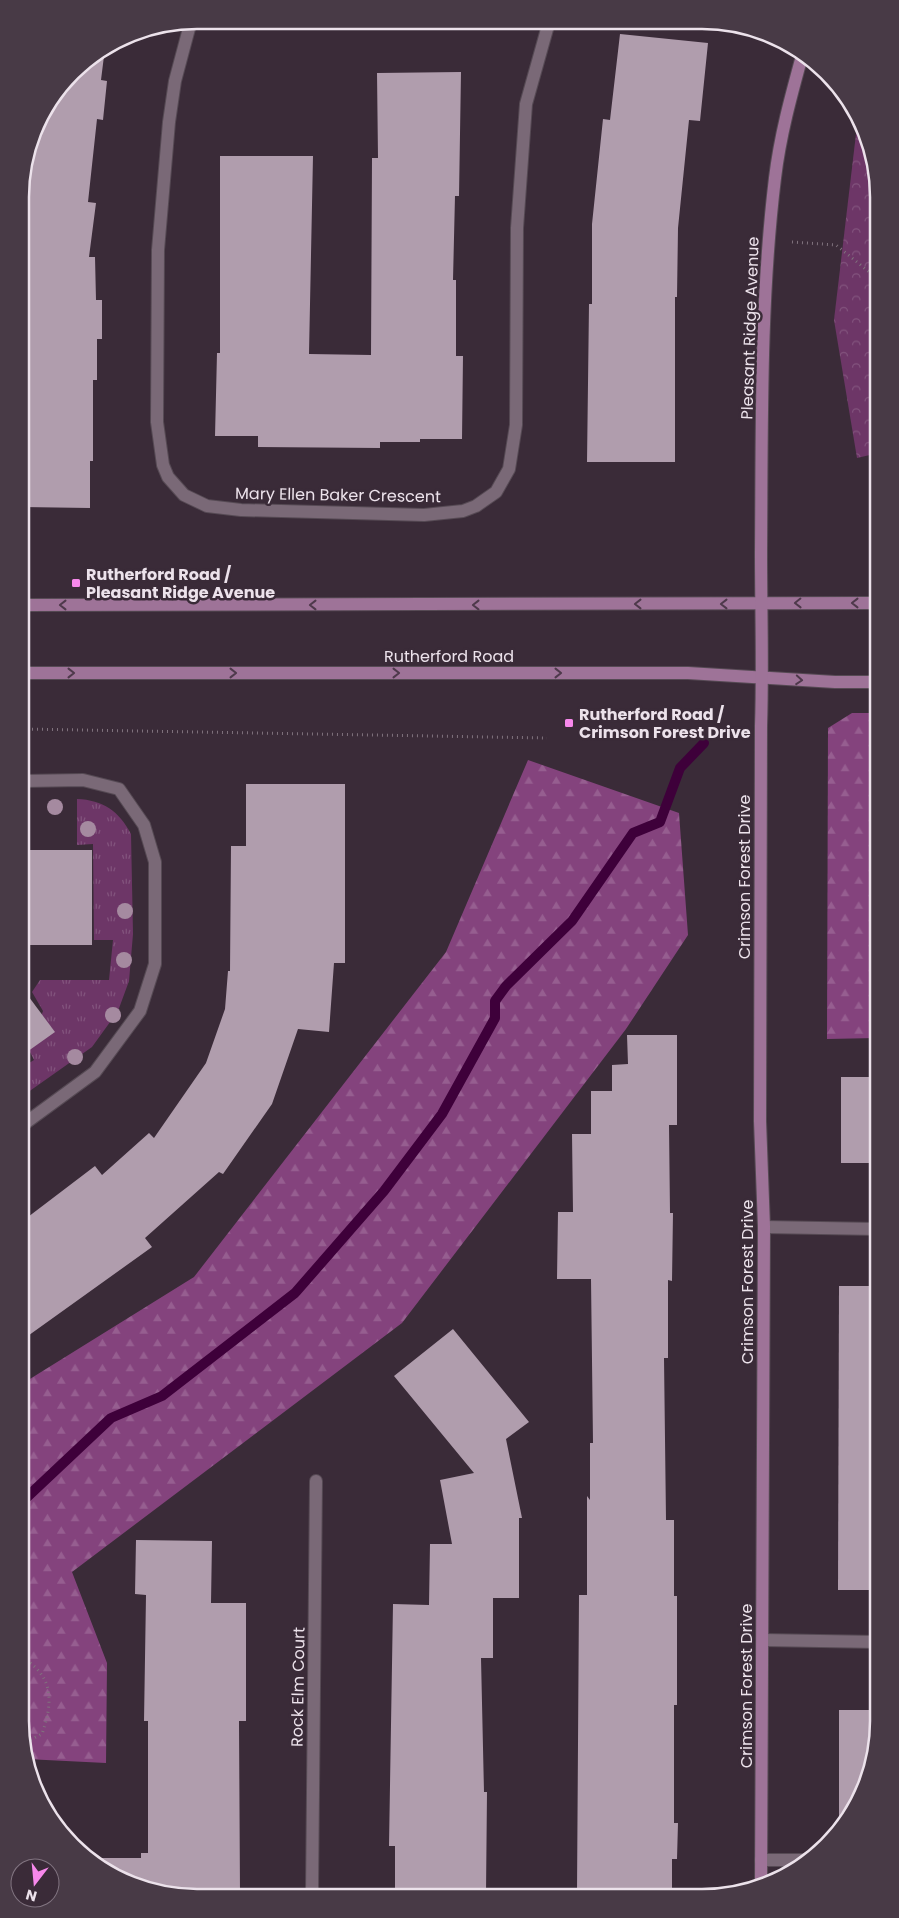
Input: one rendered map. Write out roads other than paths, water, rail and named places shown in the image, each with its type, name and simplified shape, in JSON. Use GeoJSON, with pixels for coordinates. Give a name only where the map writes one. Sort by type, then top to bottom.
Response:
{"type":"FeatureCollection","features":[{"type":"Feature","properties":{"kind":"street","name":"Mary Ellen Baker Crescent"},"geometry":{"type":"LineString","coordinates":[[189,29],[175,81],[169,122],[158,250],[157,422],[163,465],[168,478],[191,500],[215,508],[424,514],[463,511],[487,500],[504,481],[513,455],[516,418],[517,228],[526,104],[547,29]]}},
{"type":"Feature","properties":{"kind":"street","name":"Pleasant Ridge Avenue"},"geometry":{"type":"LineString","coordinates":[[763,677],[765,317],[768,243],[783,132],[801,62]]}},
{"type":"Feature","properties":{"kind":"street"},"geometry":{"type":"LineString","coordinates":[[29,605],[870,603]]}},
{"type":"Feature","properties":{"kind":"street","name":"Rutherford Road"},"geometry":{"type":"LineString","coordinates":[[29,673],[688,673],[834,682],[870,682]]}},
{"type":"Feature","properties":{"kind":"street","name":"Crimson Forest Drive"},"geometry":{"type":"LineString","coordinates":[[761,1878],[764,1227],[760,1122],[760,726],[763,677]]}},
{"type":"Feature","properties":{"kind":"street"},"geometry":{"type":"LineString","coordinates":[[29,781],[83,780],[119,789],[144,825],[155,862],[155,964],[140,1011],[95,1072],[29,1120]]}},
{"type":"Feature","properties":{"kind":"street"},"geometry":{"type":"LineString","coordinates":[[764,1227],[870,1229]]}},
{"type":"Feature","properties":{"kind":"street","name":"Rock Elm Court"},"geometry":{"type":"LineString","coordinates":[[312,1889],[316,1481]]}},
{"type":"Feature","properties":{"kind":"street"},"geometry":{"type":"LineString","coordinates":[[763,1640],[870,1642]]}},
{"type":"Feature","properties":{"kind":"street"},"geometry":{"type":"LineString","coordinates":[[761,1860],[796,1860]]}},
{"type":"Feature","properties":{"kind":"waterway"},"geometry":{"type":"LineString","coordinates":[[29,1495],[111,1418],[162,1396],[295,1293],[384,1191],[442,1114],[495,1018],[495,1001],[506,986],[572,921],[633,833],[660,822],[680,768],[704,743]]}},
{"type":"Feature","properties":{"kind":"place","name":"Rutherford Road / Pleasant Ridge Avenue"},"geometry":{"type":"Point","coordinates":[76,583]}},
{"type":"Feature","properties":{"kind":"place","name":"Rutherford Road / Crimson Forest Drive"},"geometry":{"type":"Point","coordinates":[569,723]}}]}
